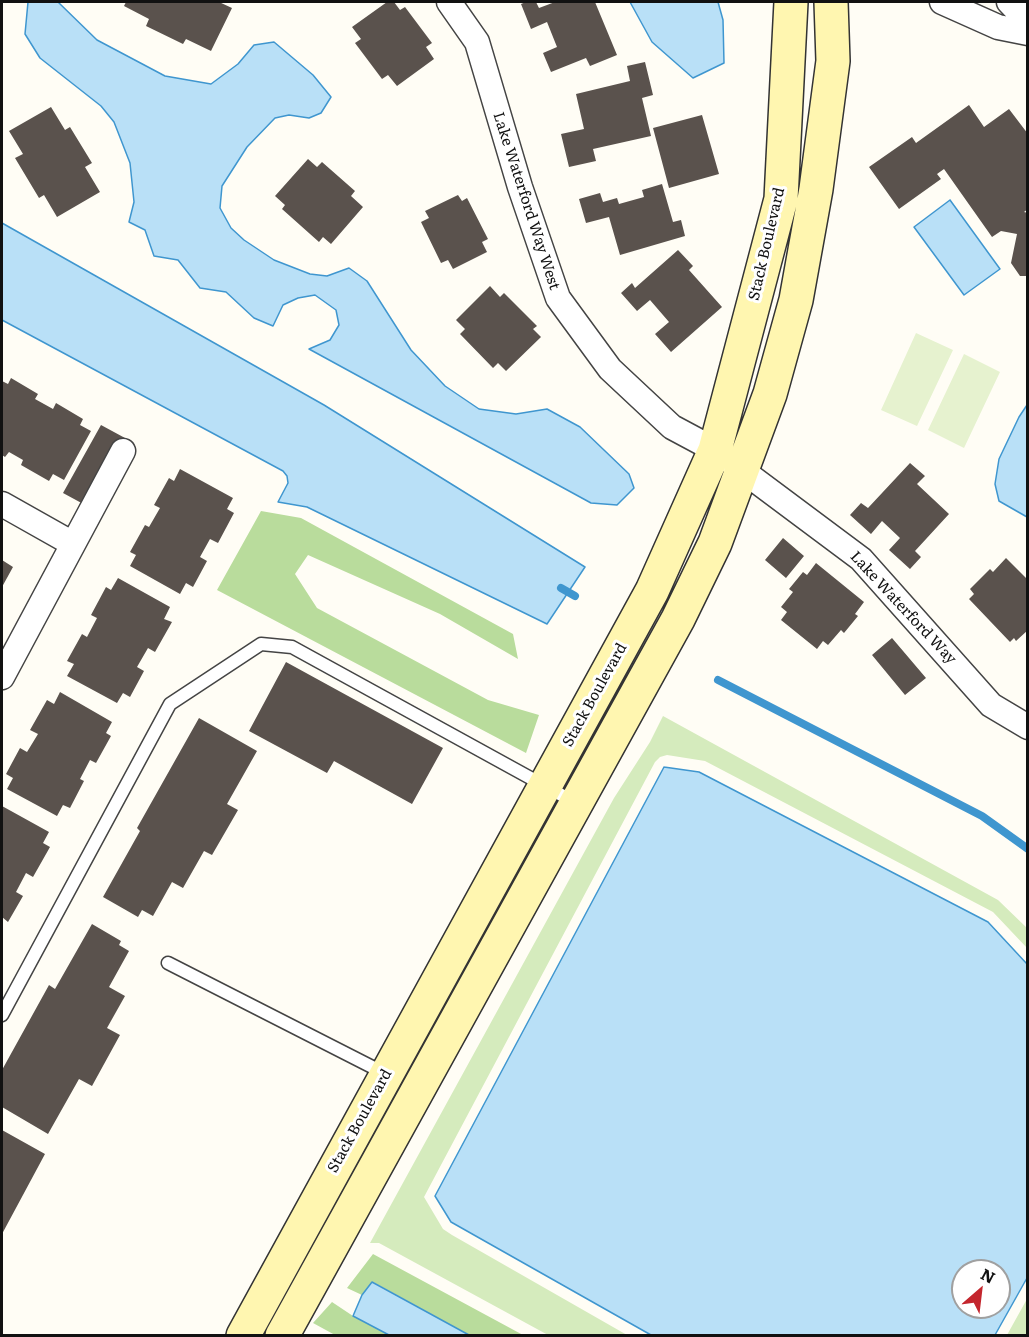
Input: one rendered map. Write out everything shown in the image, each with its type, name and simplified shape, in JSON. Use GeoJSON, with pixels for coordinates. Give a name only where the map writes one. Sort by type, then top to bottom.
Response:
{"type":"FeatureCollection","features":[{"type":"Feature","properties":{"kind":"street","name":"Lake Waterford Way West"},"geometry":{"type":"LineString","coordinates":[[449,2],[477,42],[520,187],[558,298],[610,369],[672,427],[715,450]]}},
{"type":"Feature","properties":{"kind":"street","name":"Stack Boulevard"},"geometry":{"type":"LineString","coordinates":[[282,1335],[544,786],[652,591],[715,450],[781,199],[791,2]]}},
{"type":"Feature","properties":{"kind":"street","name":"Stack Boulevard"},"geometry":{"type":"LineString","coordinates":[[243,1335],[576,803],[678,619],[715,543],[770,394],[798,289],[816,189],[833,61],[831,2]]}},
{"type":"Feature","properties":{"kind":"street"},"geometry":{"type":"LineString","coordinates":[[942,2],[998,27],[1028,33]]}},
{"type":"Feature","properties":{"kind":"street"},"geometry":{"type":"LineString","coordinates":[[1009,2],[1028,22]]}},
{"type":"Feature","properties":{"kind":"street","name":"Lake Waterford Way"},"geometry":{"type":"LineString","coordinates":[[715,450],[861,558],[991,705],[1028,727]]}},
{"type":"Feature","properties":{"kind":"street"},"geometry":{"type":"LineString","coordinates":[[2,676],[123,451]]}},
{"type":"Feature","properties":{"kind":"street"},"geometry":{"type":"LineString","coordinates":[[2,504],[73,544]]}},
{"type":"Feature","properties":{"kind":"lane"},"geometry":{"type":"LineString","coordinates":[[2,1015],[170,704],[261,644],[292,647],[576,803]]}},
{"type":"Feature","properties":{"kind":"lane"},"geometry":{"type":"LineString","coordinates":[[168,963],[402,1082]]}},
{"type":"Feature","properties":{"kind":"green space"},"geometry":{"type":"Polygon","coordinates":[[[916,333],[953,350],[917,426],[881,410],[916,333]]]}},
{"type":"Feature","properties":{"kind":"green space"},"geometry":{"type":"Polygon","coordinates":[[[964,354],[1000,372],[964,448],[928,430],[964,354]]]}},
{"type":"Feature","properties":{"kind":"green space"},"geometry":{"type":"Polygon","coordinates":[[[261,511],[301,518],[513,634],[518,659],[440,614],[308,555],[295,574],[317,608],[488,700],[539,715],[526,753],[217,590],[261,511]]]}},
{"type":"Feature","properties":{"kind":"green space"},"geometry":{"type":"Polygon","coordinates":[[[663,716],[998,900],[1027,928],[1027,948],[993,912],[705,761],[667,755],[660,757],[655,762],[424,1197],[443,1229],[627,1335],[548,1335],[379,1243],[370,1243],[614,798],[650,742],[663,716]]]}},
{"type":"Feature","properties":{"kind":"green space"},"geometry":{"type":"Polygon","coordinates":[[[373,1254],[523,1335],[469,1335],[373,1282],[362,1295],[347,1288],[373,1254]]]}},
{"type":"Feature","properties":{"kind":"green space"},"geometry":{"type":"Polygon","coordinates":[[[1027,1299],[1027,1335],[1007,1335],[1027,1299]]]}},
{"type":"Feature","properties":{"kind":"green space"},"geometry":{"type":"Polygon","coordinates":[[[332,1302],[389,1335],[335,1335],[313,1323],[332,1302]]]}},
{"type":"Feature","properties":{"kind":"water"},"geometry":{"type":"Polygon","coordinates":[[[28,2],[58,2],[97,40],[165,76],[211,84],[238,64],[254,45],[274,42],[313,75],[331,97],[321,113],[309,118],[289,115],[275,118],[247,147],[222,186],[220,208],[231,228],[244,240],[274,260],[310,274],[327,276],[349,268],[367,281],[411,350],[445,386],[479,409],[516,414],[547,409],[580,427],[629,474],[634,488],[617,505],[591,503],[309,349],[330,340],[339,325],[336,310],[315,295],[298,298],[283,305],[273,326],[254,318],[226,292],[200,288],[178,260],[154,256],[145,230],[129,222],[134,202],[130,163],[114,122],[101,106],[40,58],[25,34],[28,2]]]}},
{"type":"Feature","properties":{"kind":"water"},"geometry":{"type":"Polygon","coordinates":[[[630,2],[718,2],[723,20],[724,63],[693,78],[652,42],[630,2]]]}},
{"type":"Feature","properties":{"kind":"water"},"geometry":{"type":"Polygon","coordinates":[[[950,200],[1000,269],[964,295],[914,227],[950,200]]]}},
{"type":"Feature","properties":{"kind":"water"},"geometry":{"type":"Polygon","coordinates":[[[2,223],[324,405],[585,567],[547,624],[307,507],[278,502],[288,483],[283,471],[2,320],[2,223]]]}},
{"type":"Feature","properties":{"kind":"water"},"geometry":{"type":"Polygon","coordinates":[[[1027,405],[1027,517],[999,501],[995,484],[999,459],[1027,405]]]}},
{"type":"Feature","properties":{"kind":"water"},"geometry":{"type":"Polygon","coordinates":[[[664,767],[699,772],[988,922],[1027,964],[1027,1278],[1011,1306],[1011,1259],[951,1259],[951,1319],[1004,1319],[995,1335],[651,1335],[451,1222],[435,1196],[664,767]]]}},
{"type":"Feature","properties":{"kind":"water"},"geometry":{"type":"Polygon","coordinates":[[[372,1282],[469,1335],[389,1335],[353,1316],[362,1295],[372,1282]]]}},
{"type":"Feature","properties":{"kind":"building"},"geometry":{"type":"Polygon","coordinates":[[[126,2],[219,2],[232,8],[211,51],[186,39],[183,44],[146,26],[149,19],[124,6],[126,2]]]}},
{"type":"Feature","properties":{"kind":"building"},"geometry":{"type":"Polygon","coordinates":[[[387,2],[394,2],[400,10],[405,7],[432,43],[426,47],[434,59],[397,86],[388,75],[382,79],[355,43],[361,39],[352,27],[387,2]]]}},
{"type":"Feature","properties":{"kind":"building"},"geometry":{"type":"Polygon","coordinates":[[[536,2],[539,8],[555,2],[595,2],[617,55],[590,66],[586,58],[551,72],[543,53],[557,47],[547,22],[531,29],[521,4],[536,2]]]}},
{"type":"Feature","properties":{"kind":"building"},"geometry":{"type":"Polygon","coordinates":[[[645,62],[653,95],[642,98],[651,136],[593,149],[596,161],[569,167],[561,134],[584,129],[576,94],[630,81],[627,66],[645,62]]]}},
{"type":"Feature","properties":{"kind":"building"},"geometry":{"type":"Polygon","coordinates":[[[969,105],[984,127],[1009,109],[1028,134],[1028,209],[1024,212],[1028,213],[1028,276],[1020,276],[1011,263],[1017,234],[1001,231],[992,237],[944,169],[937,174],[941,179],[899,209],[869,167],[912,137],[916,143],[969,105]]]}},
{"type":"Feature","properties":{"kind":"building"},"geometry":{"type":"Polygon","coordinates":[[[51,107],[65,130],[70,127],[92,163],[85,167],[100,192],[57,217],[44,195],[39,198],[15,158],[23,154],[9,131],[51,107]]]}},
{"type":"Feature","properties":{"kind":"building"},"geometry":{"type":"Polygon","coordinates":[[[702,115],[719,174],[669,188],[653,128],[702,115]]]}},
{"type":"Feature","properties":{"kind":"building"},"geometry":{"type":"Polygon","coordinates":[[[308,159],[317,167],[322,162],[355,191],[351,196],[363,207],[331,244],[323,237],[319,242],[282,209],[285,205],[275,196],[308,159]]]}},
{"type":"Feature","properties":{"kind":"building"},"geometry":{"type":"Polygon","coordinates":[[[662,184],[673,222],[681,220],[685,236],[620,255],[609,217],[586,223],[579,199],[600,193],[603,202],[617,198],[619,204],[644,197],[642,190],[662,184]]]}},
{"type":"Feature","properties":{"kind":"building"},"geometry":{"type":"Polygon","coordinates":[[[458,195],[462,201],[467,198],[488,239],[482,242],[487,252],[453,269],[448,260],[441,263],[421,222],[429,218],[425,211],[458,195]]]}},
{"type":"Feature","properties":{"kind":"building"},"geometry":{"type":"Polygon","coordinates":[[[678,250],[693,266],[689,270],[722,307],[671,352],[655,334],[669,322],[650,300],[637,311],[621,293],[632,283],[635,288],[678,250]]]}},
{"type":"Feature","properties":{"kind":"building"},"geometry":{"type":"Polygon","coordinates":[[[490,286],[500,297],[504,293],[537,326],[533,329],[541,337],[506,371],[498,363],[493,368],[460,334],[465,329],[456,320],[490,286]]]}},
{"type":"Feature","properties":{"kind":"building"},"geometry":{"type":"Polygon","coordinates":[[[11,378],[38,394],[35,399],[53,409],[56,403],[83,419],[80,425],[91,431],[64,480],[53,474],[49,481],[21,465],[23,460],[9,452],[5,457],[2,455],[2,381],[8,384],[11,378]]]}},
{"type":"Feature","properties":{"kind":"building"},"geometry":{"type":"Polygon","coordinates":[[[101,425],[125,438],[87,506],[63,493],[101,425]]]}},
{"type":"Feature","properties":{"kind":"building"},"geometry":{"type":"Polygon","coordinates":[[[910,463],[925,476],[917,484],[949,514],[915,551],[921,557],[910,569],[889,550],[900,538],[882,521],[871,534],[850,515],[861,503],[868,508],[910,463]]]}},
{"type":"Feature","properties":{"kind":"building"},"geometry":{"type":"Polygon","coordinates":[[[180,469],[233,498],[227,509],[234,513],[218,543],[210,539],[200,557],[207,561],[193,587],[186,583],[180,594],[130,566],[136,555],[130,552],[145,525],[149,527],[160,508],[154,505],[169,478],[174,481],[180,469]]]}},
{"type":"Feature","properties":{"kind":"building"},"geometry":{"type":"Polygon","coordinates":[[[783,538],[804,556],[786,578],[765,560],[783,538]]]}},
{"type":"Feature","properties":{"kind":"building"},"geometry":{"type":"Polygon","coordinates":[[[1006,558],[1028,580],[1028,630],[1016,641],[1014,638],[1010,642],[969,599],[974,594],[970,589],[990,569],[993,572],[1006,558]]]}},
{"type":"Feature","properties":{"kind":"building"},"geometry":{"type":"Polygon","coordinates":[[[2,560],[13,567],[2,587],[2,560]]]}},
{"type":"Feature","properties":{"kind":"building"},"geometry":{"type":"Polygon","coordinates":[[[816,563],[864,602],[855,614],[858,616],[844,633],[841,630],[828,645],[823,641],[817,649],[781,620],[787,612],[781,607],[793,592],[789,589],[803,572],[807,575],[816,563]]]}},
{"type":"Feature","properties":{"kind":"building"},"geometry":{"type":"Polygon","coordinates":[[[118,578],[170,607],[164,619],[172,622],[155,652],[148,648],[137,667],[144,671],[130,697],[123,693],[117,703],[67,676],[74,664],[67,661],[82,634],[87,637],[97,618],[91,615],[106,587],[111,590],[118,578]]]}},
{"type":"Feature","properties":{"kind":"building"},"geometry":{"type":"Polygon","coordinates":[[[892,638],[926,678],[905,695],[872,655],[892,638]]]}},
{"type":"Feature","properties":{"kind":"building"},"geometry":{"type":"Polygon","coordinates":[[[286,662],[443,748],[412,804],[334,761],[327,773],[249,731],[286,662]]]}},
{"type":"Feature","properties":{"kind":"building"},"geometry":{"type":"Polygon","coordinates":[[[60,692],[112,722],[106,733],[111,736],[96,763],[90,760],[80,779],[84,781],[70,808],[63,805],[57,816],[7,789],[13,778],[6,774],[20,748],[27,752],[38,734],[30,730],[47,700],[54,704],[60,692]]]}},
{"type":"Feature","properties":{"kind":"building"},"geometry":{"type":"Polygon","coordinates":[[[199,718],[257,751],[227,804],[238,810],[212,855],[204,851],[183,888],[172,882],[153,916],[142,910],[138,917],[103,897],[140,831],[137,828],[199,718]]]}},
{"type":"Feature","properties":{"kind":"building"},"geometry":{"type":"Polygon","coordinates":[[[2,806],[49,832],[43,843],[50,847],[33,877],[26,873],[16,892],[23,896],[8,922],[2,917],[2,806]]]}},
{"type":"Feature","properties":{"kind":"building"},"geometry":{"type":"Polygon","coordinates":[[[92,924],[121,941],[119,945],[129,951],[109,987],[125,996],[107,1028],[120,1035],[92,1086],[79,1079],[48,1134],[2,1107],[2,1070],[49,985],[55,989],[92,924]]]}},
{"type":"Feature","properties":{"kind":"building"},"geometry":{"type":"Polygon","coordinates":[[[2,1130],[45,1154],[2,1234],[2,1130]]]}},
{"type":"Feature","properties":{"kind":"waterway"},"geometry":{"type":"LineString","coordinates":[[561,588],[575,596]]}},
{"type":"Feature","properties":{"kind":"waterway"},"geometry":{"type":"LineString","coordinates":[[718,680],[982,816],[1028,849]]}}]}
